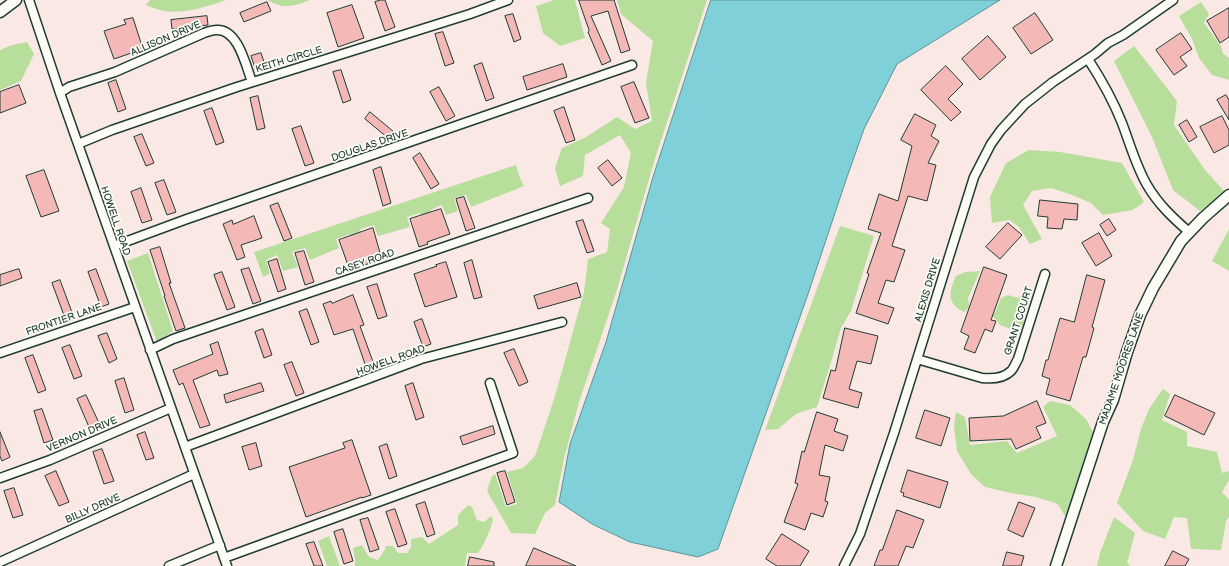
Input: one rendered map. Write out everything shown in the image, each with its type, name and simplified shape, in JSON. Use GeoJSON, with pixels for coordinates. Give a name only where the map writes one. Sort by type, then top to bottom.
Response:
{"type":"FeatureCollection","features":[{"type":"Feature","properties":{"kind":"street"},"geometry":{"type":"LineString","coordinates":[[0,12],[16,0]]}},
{"type":"Feature","properties":{"kind":"street","name":"HOWELL ROAD"},"geometry":{"type":"LineString","coordinates":[[29,0],[60,93],[225,562],[513,453],[490,382]]}},
{"type":"Feature","properties":{"kind":"street","name":"KEITH CIRCLE"},"geometry":{"type":"LineString","coordinates":[[78,144],[138,120],[252,82],[470,14],[508,0]]}},
{"type":"Feature","properties":{"kind":"street","name":"ALEXIS DRIVE"},"geometry":{"type":"LineString","coordinates":[[844,566],[860,534],[894,433],[974,177],[991,144],[1025,104],[1108,43],[1123,35],[1174,0]]}},
{"type":"Feature","properties":{"kind":"street","name":"ALLISON DRIVE"},"geometry":{"type":"LineString","coordinates":[[60,93],[69,87],[115,72],[204,33],[216,30],[225,31],[236,41],[252,82]]}},
{"type":"Feature","properties":{"kind":"street"},"geometry":{"type":"LineString","coordinates":[[1088,58],[1108,92],[1121,122],[1135,162],[1147,185],[1161,205],[1189,232]]}},
{"type":"Feature","properties":{"kind":"street","name":"DOUGLAS DRIVE"},"geometry":{"type":"LineString","coordinates":[[114,246],[195,216],[632,65]]}},
{"type":"Feature","properties":{"kind":"street","name":"MADAME MOORES LANE"},"geometry":{"type":"LineString","coordinates":[[1056,566],[1103,422],[1113,400],[1140,315],[1153,288],[1181,241],[1229,195]]}},
{"type":"Feature","properties":{"kind":"street","name":"CASEY ROAD"},"geometry":{"type":"LineString","coordinates":[[150,350],[173,338],[588,198]]}},
{"type":"Feature","properties":{"kind":"street","name":"GRANT COURT"},"geometry":{"type":"LineString","coordinates":[[918,359],[982,378],[998,378],[1011,371],[1018,359],[1045,274]]}},
{"type":"Feature","properties":{"kind":"street","name":"FRONTIER LANE"},"geometry":{"type":"LineString","coordinates":[[0,352],[135,307]]}},
{"type":"Feature","properties":{"kind":"street","name":"HOWELL ROAD"},"geometry":{"type":"LineString","coordinates":[[185,447],[422,359],[562,322]]}},
{"type":"Feature","properties":{"kind":"street","name":"VERNON DRIVE"},"geometry":{"type":"LineString","coordinates":[[0,478],[50,460],[171,408]]}},
{"type":"Feature","properties":{"kind":"street","name":"BILLY DRIVE"},"geometry":{"type":"LineString","coordinates":[[0,562],[194,474]]}},
{"type":"Feature","properties":{"kind":"street"},"geometry":{"type":"LineString","coordinates":[[169,566],[220,545]]}},
{"type":"Feature","properties":{"kind":"green space"},"geometry":{"type":"Polygon","coordinates":[[[150,0],[226,0],[195,9],[172,12],[162,11],[146,5],[150,0]]]}},
{"type":"Feature","properties":{"kind":"green space"},"geometry":{"type":"Polygon","coordinates":[[[268,0],[310,0],[299,4],[284,6],[268,0]]]}},
{"type":"Feature","properties":{"kind":"green space"},"geometry":{"type":"Polygon","coordinates":[[[554,0],[575,0],[585,38],[560,46],[543,33],[536,6],[554,0]]]}},
{"type":"Feature","properties":{"kind":"green space"},"geometry":{"type":"Polygon","coordinates":[[[617,0],[707,0],[654,162],[616,293],[579,402],[564,459],[555,505],[545,513],[535,534],[511,533],[487,491],[492,476],[495,474],[506,507],[517,504],[507,472],[523,468],[535,456],[555,396],[584,292],[588,259],[607,252],[610,229],[601,223],[624,187],[631,153],[620,135],[585,155],[583,176],[560,186],[555,168],[562,148],[586,137],[617,117],[635,129],[652,121],[646,83],[653,41],[621,14],[617,0]]]}},
{"type":"Feature","properties":{"kind":"green space"},"geometry":{"type":"Polygon","coordinates":[[[1201,2],[1209,14],[1204,23],[1221,46],[1223,54],[1229,58],[1229,80],[1212,75],[1199,58],[1192,39],[1179,16],[1201,2]]]}},
{"type":"Feature","properties":{"kind":"green space"},"geometry":{"type":"Polygon","coordinates":[[[27,42],[34,54],[21,81],[0,90],[0,50],[12,45],[27,42]]]}},
{"type":"Feature","properties":{"kind":"green space"},"geometry":{"type":"Polygon","coordinates":[[[1134,46],[1177,101],[1174,125],[1205,170],[1225,192],[1200,211],[1173,190],[1152,137],[1114,61],[1134,46]]]}},
{"type":"Feature","properties":{"kind":"green space"},"geometry":{"type":"Polygon","coordinates":[[[1029,150],[1060,152],[1122,163],[1144,202],[1133,210],[1103,215],[1091,203],[1072,195],[1051,188],[1032,191],[1023,205],[1042,239],[1030,244],[1019,227],[1009,220],[992,223],[990,197],[1006,163],[1029,150]]]}},
{"type":"Feature","properties":{"kind":"green space"},"geometry":{"type":"Polygon","coordinates":[[[516,165],[524,186],[471,207],[466,195],[454,198],[458,211],[446,215],[442,205],[430,210],[433,218],[423,222],[420,213],[407,217],[410,227],[378,236],[374,225],[360,229],[363,240],[354,243],[350,234],[336,239],[339,248],[310,260],[305,248],[292,252],[298,267],[283,271],[277,255],[266,260],[270,274],[263,277],[254,252],[516,165]]]}},
{"type":"Feature","properties":{"kind":"green space"},"geometry":{"type":"Polygon","coordinates":[[[840,226],[874,236],[851,311],[841,328],[817,407],[796,414],[778,429],[765,430],[840,226]]]}},
{"type":"Feature","properties":{"kind":"green space"},"geometry":{"type":"Polygon","coordinates":[[[1229,229],[1229,271],[1212,261],[1229,229]]]}},
{"type":"Feature","properties":{"kind":"green space"},"geometry":{"type":"Polygon","coordinates":[[[148,253],[173,331],[157,342],[127,261],[148,253]]]}},
{"type":"Feature","properties":{"kind":"green space"},"geometry":{"type":"Polygon","coordinates":[[[980,271],[968,298],[969,305],[995,313],[1001,298],[1008,295],[1018,298],[1026,290],[1030,294],[1022,328],[1011,329],[1000,325],[995,318],[967,309],[964,312],[954,305],[951,292],[956,276],[965,272],[980,271]]]}},
{"type":"Feature","properties":{"kind":"green space"},"geometry":{"type":"Polygon","coordinates":[[[1163,389],[1170,394],[1162,420],[1187,432],[1187,446],[1217,452],[1222,473],[1229,471],[1229,480],[1222,492],[1229,500],[1229,517],[1226,521],[1221,550],[1191,549],[1187,518],[1174,517],[1165,539],[1143,531],[1117,503],[1133,460],[1141,429],[1149,409],[1163,389]]]}},
{"type":"Feature","properties":{"kind":"green space"},"geometry":{"type":"Polygon","coordinates":[[[1050,401],[1070,405],[1086,419],[1094,434],[1066,518],[1058,504],[1036,497],[985,487],[971,474],[957,451],[954,426],[956,412],[965,417],[970,445],[1007,441],[1017,453],[1057,436],[1043,407],[1050,401]]]}},
{"type":"Feature","properties":{"kind":"green space"},"geometry":{"type":"Polygon","coordinates":[[[468,505],[472,507],[477,520],[484,522],[491,516],[493,519],[487,537],[478,553],[467,553],[465,566],[355,566],[353,548],[362,545],[369,557],[378,560],[386,546],[393,546],[398,553],[407,553],[411,547],[411,539],[422,537],[429,544],[458,525],[458,515],[468,505]]]}},
{"type":"Feature","properties":{"kind":"green space"},"geometry":{"type":"Polygon","coordinates":[[[1114,517],[1135,533],[1127,563],[1130,566],[1097,566],[1100,553],[1114,517]]]}},
{"type":"Feature","properties":{"kind":"green space"},"geometry":{"type":"Polygon","coordinates":[[[329,536],[340,566],[327,566],[318,541],[329,536]]]}},
{"type":"Feature","properties":{"kind":"water"},"geometry":{"type":"Polygon","coordinates":[[[711,0],[1000,0],[897,64],[864,129],[807,297],[718,549],[698,557],[630,542],[592,524],[559,502],[570,444],[606,342],[653,177],[711,0]]]}},
{"type":"Feature","properties":{"kind":"building"},"geometry":{"type":"Polygon","coordinates":[[[385,0],[395,27],[385,31],[375,2],[385,0]]]}},
{"type":"Feature","properties":{"kind":"building"},"geometry":{"type":"Polygon","coordinates":[[[579,0],[614,0],[630,50],[621,53],[608,11],[591,16],[611,61],[602,65],[588,32],[589,31],[579,0]]]}},
{"type":"Feature","properties":{"kind":"building"},"geometry":{"type":"Polygon","coordinates":[[[267,2],[271,11],[244,22],[240,13],[267,2]]]}},
{"type":"Feature","properties":{"kind":"building"},"geometry":{"type":"Polygon","coordinates":[[[352,5],[364,38],[338,47],[327,13],[352,5]]]}},
{"type":"Feature","properties":{"kind":"building"},"geometry":{"type":"Polygon","coordinates":[[[1229,8],[1229,37],[1220,43],[1207,21],[1229,8]]]}},
{"type":"Feature","properties":{"kind":"building"},"geometry":{"type":"Polygon","coordinates":[[[1035,13],[1053,40],[1031,54],[1013,28],[1035,13]]]}},
{"type":"Feature","properties":{"kind":"building"},"geometry":{"type":"Polygon","coordinates":[[[513,14],[521,39],[514,42],[505,16],[513,14]]]}},
{"type":"Feature","properties":{"kind":"building"},"geometry":{"type":"Polygon","coordinates":[[[207,16],[208,25],[172,29],[171,20],[207,16]]]}},
{"type":"Feature","properties":{"kind":"building"},"geometry":{"type":"Polygon","coordinates":[[[133,18],[143,49],[114,59],[104,31],[126,24],[124,20],[133,18]]]}},
{"type":"Feature","properties":{"kind":"building"},"geometry":{"type":"Polygon","coordinates":[[[443,32],[454,63],[445,66],[435,34],[443,32]]]}},
{"type":"Feature","properties":{"kind":"building"},"geometry":{"type":"Polygon","coordinates":[[[1181,33],[1192,49],[1180,57],[1187,66],[1174,75],[1156,50],[1181,33]]]}},
{"type":"Feature","properties":{"kind":"building"},"geometry":{"type":"Polygon","coordinates":[[[988,36],[1006,57],[980,80],[962,59],[988,36]]]}},
{"type":"Feature","properties":{"kind":"building"},"geometry":{"type":"Polygon","coordinates":[[[261,53],[265,65],[255,68],[251,56],[261,53]]]}},
{"type":"Feature","properties":{"kind":"building"},"geometry":{"type":"Polygon","coordinates":[[[482,63],[494,98],[486,101],[474,66],[482,63]]]}},
{"type":"Feature","properties":{"kind":"building"},"geometry":{"type":"Polygon","coordinates":[[[563,64],[567,77],[527,90],[523,77],[563,64]]]}},
{"type":"Feature","properties":{"kind":"building"},"geometry":{"type":"Polygon","coordinates":[[[946,66],[963,84],[948,99],[961,112],[951,121],[921,90],[946,66]]]}},
{"type":"Feature","properties":{"kind":"building"},"geometry":{"type":"Polygon","coordinates":[[[341,70],[351,100],[343,103],[333,72],[341,70]]]}},
{"type":"Feature","properties":{"kind":"building"},"geometry":{"type":"Polygon","coordinates":[[[116,80],[126,109],[118,112],[108,83],[116,80]]]}},
{"type":"Feature","properties":{"kind":"building"},"geometry":{"type":"Polygon","coordinates":[[[634,82],[649,118],[635,123],[621,87],[634,82]]]}},
{"type":"Feature","properties":{"kind":"building"},"geometry":{"type":"Polygon","coordinates":[[[19,85],[26,103],[0,113],[0,92],[19,85]]]}},
{"type":"Feature","properties":{"kind":"building"},"geometry":{"type":"Polygon","coordinates":[[[439,87],[455,116],[446,121],[430,92],[439,87]]]}},
{"type":"Feature","properties":{"kind":"building"},"geometry":{"type":"Polygon","coordinates":[[[1226,95],[1229,100],[1229,120],[1217,100],[1226,95]]]}},
{"type":"Feature","properties":{"kind":"building"},"geometry":{"type":"Polygon","coordinates":[[[258,96],[265,128],[257,130],[250,98],[258,96]]]}},
{"type":"Feature","properties":{"kind":"building"},"geometry":{"type":"Polygon","coordinates":[[[564,107],[575,140],[566,143],[554,111],[564,107]]]}},
{"type":"Feature","properties":{"kind":"building"},"geometry":{"type":"Polygon","coordinates":[[[212,108],[224,142],[216,145],[204,111],[212,108]]]}},
{"type":"Feature","properties":{"kind":"building"},"geometry":{"type":"Polygon","coordinates":[[[370,112],[394,132],[388,138],[365,119],[370,112]]]}},
{"type":"Feature","properties":{"kind":"building"},"geometry":{"type":"Polygon","coordinates":[[[915,114],[936,125],[931,136],[939,141],[928,163],[936,165],[927,201],[908,196],[892,246],[905,250],[894,282],[886,280],[878,303],[894,308],[888,324],[856,313],[869,274],[867,273],[881,233],[868,229],[879,194],[898,201],[912,146],[901,140],[915,114]]]}},
{"type":"Feature","properties":{"kind":"building"},"geometry":{"type":"Polygon","coordinates":[[[1222,116],[1229,130],[1229,145],[1214,153],[1200,127],[1222,116]]]}},
{"type":"Feature","properties":{"kind":"building"},"geometry":{"type":"Polygon","coordinates":[[[1187,120],[1197,137],[1189,142],[1179,125],[1187,120]]]}},
{"type":"Feature","properties":{"kind":"building"},"geometry":{"type":"Polygon","coordinates":[[[301,126],[314,163],[305,166],[292,129],[301,126]]]}},
{"type":"Feature","properties":{"kind":"building"},"geometry":{"type":"Polygon","coordinates":[[[142,134],[154,163],[146,166],[134,137],[142,134]]]}},
{"type":"Feature","properties":{"kind":"building"},"geometry":{"type":"Polygon","coordinates":[[[420,153],[439,184],[431,189],[413,158],[420,153]]]}},
{"type":"Feature","properties":{"kind":"building"},"geometry":{"type":"Polygon","coordinates":[[[608,160],[622,178],[612,186],[598,168],[608,160]]]}},
{"type":"Feature","properties":{"kind":"building"},"geometry":{"type":"Polygon","coordinates":[[[381,167],[391,203],[383,206],[373,170],[381,167]]]}},
{"type":"Feature","properties":{"kind":"building"},"geometry":{"type":"Polygon","coordinates":[[[44,170],[59,211],[41,217],[26,176],[44,170]]]}},
{"type":"Feature","properties":{"kind":"building"},"geometry":{"type":"Polygon","coordinates":[[[164,180],[176,212],[167,215],[155,183],[164,180]]]}},
{"type":"Feature","properties":{"kind":"building"},"geometry":{"type":"Polygon","coordinates":[[[141,188],[152,220],[142,223],[131,192],[141,188]]]}},
{"type":"Feature","properties":{"kind":"building"},"geometry":{"type":"Polygon","coordinates":[[[464,197],[475,228],[466,231],[456,199],[464,197]]]}},
{"type":"Feature","properties":{"kind":"building"},"geometry":{"type":"Polygon","coordinates":[[[1040,200],[1078,204],[1077,220],[1064,219],[1062,229],[1047,228],[1048,217],[1038,216],[1040,200]]]}},
{"type":"Feature","properties":{"kind":"building"},"geometry":{"type":"Polygon","coordinates":[[[278,203],[292,238],[284,241],[270,206],[278,203]]]}},
{"type":"Feature","properties":{"kind":"building"},"geometry":{"type":"Polygon","coordinates":[[[441,209],[450,234],[427,242],[428,244],[419,247],[410,219],[441,209]]]}},
{"type":"Feature","properties":{"kind":"building"},"geometry":{"type":"Polygon","coordinates":[[[254,216],[262,238],[241,245],[245,257],[237,260],[223,224],[232,220],[233,224],[254,216]]]}},
{"type":"Feature","properties":{"kind":"building"},"geometry":{"type":"Polygon","coordinates":[[[1109,219],[1116,230],[1107,236],[1100,225],[1109,219]]]}},
{"type":"Feature","properties":{"kind":"building"},"geometry":{"type":"Polygon","coordinates":[[[583,220],[594,251],[587,253],[576,222],[583,220]]]}},
{"type":"Feature","properties":{"kind":"building"},"geometry":{"type":"Polygon","coordinates":[[[1008,223],[1022,235],[1000,259],[986,247],[1008,223]]]}},
{"type":"Feature","properties":{"kind":"building"},"geometry":{"type":"Polygon","coordinates":[[[373,228],[382,260],[360,266],[360,268],[350,271],[339,240],[373,228]]]}},
{"type":"Feature","properties":{"kind":"building"},"geometry":{"type":"Polygon","coordinates":[[[1099,233],[1112,256],[1096,266],[1082,243],[1099,233]]]}},
{"type":"Feature","properties":{"kind":"building"},"geometry":{"type":"Polygon","coordinates":[[[160,247],[171,283],[169,283],[185,328],[176,331],[150,250],[160,247]]]}},
{"type":"Feature","properties":{"kind":"building"},"geometry":{"type":"Polygon","coordinates":[[[304,251],[314,282],[305,285],[295,253],[304,251]]]}},
{"type":"Feature","properties":{"kind":"building"},"geometry":{"type":"Polygon","coordinates":[[[277,259],[286,289],[278,292],[268,262],[277,259]]]}},
{"type":"Feature","properties":{"kind":"building"},"geometry":{"type":"Polygon","coordinates":[[[472,260],[482,297],[474,299],[464,263],[472,260]]]}},
{"type":"Feature","properties":{"kind":"building"},"geometry":{"type":"Polygon","coordinates":[[[446,262],[457,297],[425,307],[414,274],[446,262]]]}},
{"type":"Feature","properties":{"kind":"building"},"geometry":{"type":"Polygon","coordinates":[[[984,267],[1007,275],[991,320],[996,321],[992,332],[985,329],[975,353],[964,349],[969,336],[961,332],[984,267]]]}},
{"type":"Feature","properties":{"kind":"building"},"geometry":{"type":"Polygon","coordinates":[[[249,268],[261,301],[253,304],[241,270],[249,268]]]}},
{"type":"Feature","properties":{"kind":"building"},"geometry":{"type":"Polygon","coordinates":[[[19,269],[22,278],[0,286],[0,275],[19,269]]]}},
{"type":"Feature","properties":{"kind":"building"},"geometry":{"type":"Polygon","coordinates":[[[96,269],[109,304],[101,307],[88,272],[96,269]]]}},
{"type":"Feature","properties":{"kind":"building"},"geometry":{"type":"Polygon","coordinates":[[[222,272],[235,307],[227,310],[214,275],[222,272]]]}},
{"type":"Feature","properties":{"kind":"building"},"geometry":{"type":"Polygon","coordinates":[[[1087,275],[1105,280],[1092,327],[1094,328],[1086,357],[1083,357],[1070,401],[1046,394],[1050,379],[1042,376],[1060,318],[1074,322],[1087,275]]]}},
{"type":"Feature","properties":{"kind":"building"},"geometry":{"type":"Polygon","coordinates":[[[60,280],[73,315],[65,318],[52,283],[60,280]]]}},
{"type":"Feature","properties":{"kind":"building"},"geometry":{"type":"Polygon","coordinates":[[[577,283],[581,297],[538,309],[534,296],[577,283]]]}},
{"type":"Feature","properties":{"kind":"building"},"geometry":{"type":"Polygon","coordinates":[[[377,284],[387,316],[378,319],[367,287],[377,284]]]}},
{"type":"Feature","properties":{"kind":"building"},"geometry":{"type":"Polygon","coordinates":[[[353,295],[364,325],[360,326],[376,370],[368,373],[353,329],[334,335],[323,304],[331,301],[332,303],[353,295]]]}},
{"type":"Feature","properties":{"kind":"building"},"geometry":{"type":"Polygon","coordinates":[[[307,309],[319,342],[311,345],[299,312],[307,309]]]}},
{"type":"Feature","properties":{"kind":"building"},"geometry":{"type":"Polygon","coordinates":[[[422,319],[431,344],[423,347],[414,322],[422,319]]]}},
{"type":"Feature","properties":{"kind":"building"},"geometry":{"type":"Polygon","coordinates":[[[845,328],[878,336],[871,364],[857,361],[849,389],[862,393],[858,408],[823,398],[831,370],[835,371],[845,328]]]}},
{"type":"Feature","properties":{"kind":"building"},"geometry":{"type":"Polygon","coordinates":[[[263,329],[272,355],[264,358],[255,332],[263,329]]]}},
{"type":"Feature","properties":{"kind":"building"},"geometry":{"type":"Polygon","coordinates":[[[107,333],[117,359],[109,363],[98,336],[107,333]]]}},
{"type":"Feature","properties":{"kind":"building"},"geometry":{"type":"Polygon","coordinates":[[[218,342],[228,374],[219,376],[217,370],[193,380],[210,425],[200,428],[183,383],[179,385],[173,370],[213,354],[210,345],[218,342]]]}},
{"type":"Feature","properties":{"kind":"building"},"geometry":{"type":"Polygon","coordinates":[[[70,345],[82,376],[74,379],[62,348],[70,345]]]}},
{"type":"Feature","properties":{"kind":"building"},"geometry":{"type":"Polygon","coordinates":[[[514,349],[528,382],[519,386],[504,353],[514,349]]]}},
{"type":"Feature","properties":{"kind":"building"},"geometry":{"type":"Polygon","coordinates":[[[33,355],[46,390],[38,393],[25,358],[33,355]]]}},
{"type":"Feature","properties":{"kind":"building"},"geometry":{"type":"Polygon","coordinates":[[[292,362],[304,393],[296,396],[284,365],[292,362]]]}},
{"type":"Feature","properties":{"kind":"building"},"geometry":{"type":"Polygon","coordinates":[[[124,378],[134,410],[125,413],[115,381],[124,378]]]}},
{"type":"Feature","properties":{"kind":"building"},"geometry":{"type":"Polygon","coordinates":[[[261,383],[264,391],[226,403],[224,395],[261,383]]]}},
{"type":"Feature","properties":{"kind":"building"},"geometry":{"type":"Polygon","coordinates":[[[413,383],[424,417],[416,420],[405,386],[413,383]]]}},
{"type":"Feature","properties":{"kind":"building"},"geometry":{"type":"Polygon","coordinates":[[[86,395],[99,423],[89,427],[77,399],[86,395]]]}},
{"type":"Feature","properties":{"kind":"building"},"geometry":{"type":"Polygon","coordinates":[[[1175,395],[1215,413],[1204,435],[1165,416],[1175,395]]]}},
{"type":"Feature","properties":{"kind":"building"},"geometry":{"type":"Polygon","coordinates":[[[1037,401],[1046,423],[1036,427],[1041,438],[1016,449],[1011,439],[970,441],[969,418],[1003,416],[1037,401]]]}},
{"type":"Feature","properties":{"kind":"building"},"geometry":{"type":"Polygon","coordinates":[[[42,409],[53,440],[44,443],[34,411],[42,409]]]}},
{"type":"Feature","properties":{"kind":"building"},"geometry":{"type":"Polygon","coordinates":[[[925,410],[950,418],[941,446],[916,438],[925,410]]]}},
{"type":"Feature","properties":{"kind":"building"},"geometry":{"type":"Polygon","coordinates":[[[817,412],[838,419],[834,431],[848,436],[843,451],[825,445],[819,475],[830,477],[825,501],[828,502],[823,517],[811,513],[805,530],[784,522],[798,484],[795,483],[802,451],[804,452],[817,412]]]}},
{"type":"Feature","properties":{"kind":"building"},"geometry":{"type":"Polygon","coordinates":[[[493,426],[495,434],[463,445],[460,437],[493,426]]]}},
{"type":"Feature","properties":{"kind":"building"},"geometry":{"type":"Polygon","coordinates":[[[0,432],[10,457],[2,461],[0,456],[0,432]]]}},
{"type":"Feature","properties":{"kind":"building"},"geometry":{"type":"Polygon","coordinates":[[[145,432],[154,458],[146,460],[137,435],[145,432]]]}},
{"type":"Feature","properties":{"kind":"building"},"geometry":{"type":"Polygon","coordinates":[[[352,440],[371,495],[306,517],[289,467],[345,448],[343,443],[352,440]]]}},
{"type":"Feature","properties":{"kind":"building"},"geometry":{"type":"Polygon","coordinates":[[[256,443],[262,466],[249,470],[242,447],[256,443]]]}},
{"type":"Feature","properties":{"kind":"building"},"geometry":{"type":"Polygon","coordinates":[[[387,444],[397,476],[389,479],[379,447],[387,444]]]}},
{"type":"Feature","properties":{"kind":"building"},"geometry":{"type":"Polygon","coordinates":[[[102,449],[114,481],[104,484],[93,452],[102,449]]]}},
{"type":"Feature","properties":{"kind":"building"},"geometry":{"type":"Polygon","coordinates":[[[908,470],[948,482],[940,508],[903,496],[904,493],[901,492],[908,470]]]}},
{"type":"Feature","properties":{"kind":"building"},"geometry":{"type":"Polygon","coordinates":[[[56,471],[69,502],[59,506],[45,476],[56,471]]]}},
{"type":"Feature","properties":{"kind":"building"},"geometry":{"type":"Polygon","coordinates":[[[505,471],[515,502],[507,505],[497,473],[505,471]]]}},
{"type":"Feature","properties":{"kind":"building"},"geometry":{"type":"Polygon","coordinates":[[[14,488],[23,515],[13,518],[4,491],[14,488]]]}},
{"type":"Feature","properties":{"kind":"building"},"geometry":{"type":"Polygon","coordinates":[[[425,502],[435,534],[427,537],[416,505],[425,502]]]}},
{"type":"Feature","properties":{"kind":"building"},"geometry":{"type":"Polygon","coordinates":[[[1019,502],[1035,508],[1023,537],[1008,530],[1019,502]]]}},
{"type":"Feature","properties":{"kind":"building"},"geometry":{"type":"Polygon","coordinates":[[[395,509],[407,544],[398,547],[386,512],[395,509]]]}},
{"type":"Feature","properties":{"kind":"building"},"geometry":{"type":"Polygon","coordinates":[[[897,510],[924,520],[913,548],[906,546],[898,566],[874,566],[880,550],[882,550],[897,510]]]}},
{"type":"Feature","properties":{"kind":"building"},"geometry":{"type":"Polygon","coordinates":[[[368,518],[379,549],[370,552],[360,520],[368,518]]]}},
{"type":"Feature","properties":{"kind":"building"},"geometry":{"type":"Polygon","coordinates":[[[343,529],[353,561],[344,564],[334,532],[343,529]]]}},
{"type":"Feature","properties":{"kind":"building"},"geometry":{"type":"Polygon","coordinates":[[[782,534],[809,551],[800,566],[777,566],[766,559],[782,534]]]}},
{"type":"Feature","properties":{"kind":"building"},"geometry":{"type":"Polygon","coordinates":[[[314,542],[323,566],[314,566],[306,544],[314,542]]]}},
{"type":"Feature","properties":{"kind":"building"},"geometry":{"type":"Polygon","coordinates":[[[534,548],[576,566],[526,566],[534,548]]]}},
{"type":"Feature","properties":{"kind":"building"},"geometry":{"type":"Polygon","coordinates":[[[1173,551],[1189,559],[1185,566],[1165,566],[1173,551]]]}},
{"type":"Feature","properties":{"kind":"building"},"geometry":{"type":"Polygon","coordinates":[[[1007,552],[1024,556],[1021,566],[1003,566],[1007,552]]]}},
{"type":"Feature","properties":{"kind":"building"},"geometry":{"type":"Polygon","coordinates":[[[470,557],[494,562],[494,566],[468,566],[470,557]]]}}]}
